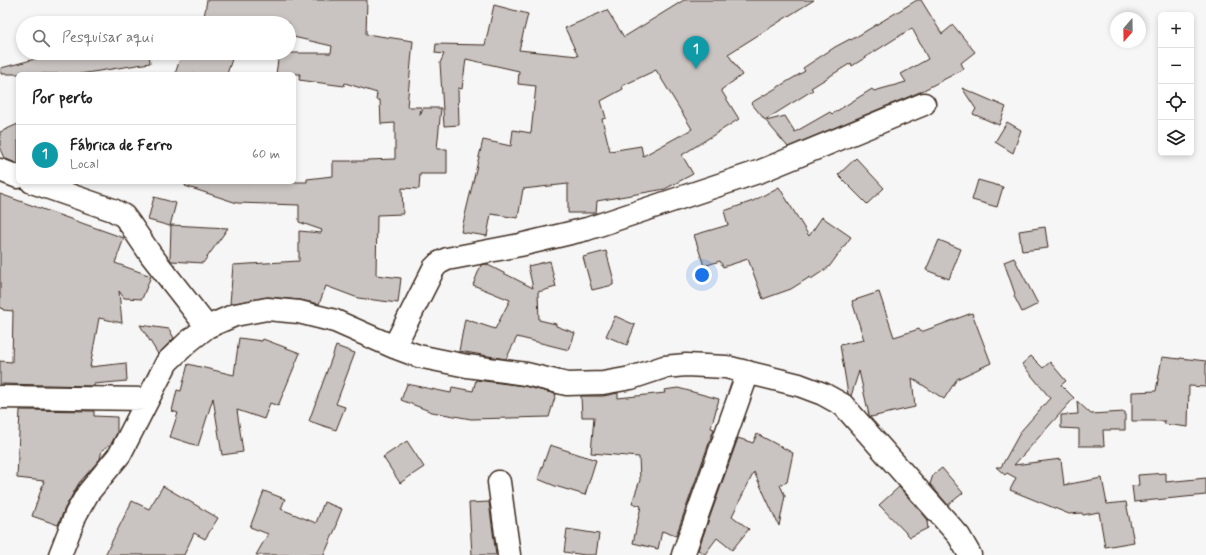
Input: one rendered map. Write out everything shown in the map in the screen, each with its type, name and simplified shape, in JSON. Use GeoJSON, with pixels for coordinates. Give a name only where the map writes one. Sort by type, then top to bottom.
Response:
{"type":"FeatureCollection","features":[{"type":"Feature","properties":{"kind":"street"},"geometry":{"type":"LineString","coordinates":[[394,347],[434,268],[439,263],[447,259],[520,245],[587,229],[761,171],[924,104]]}},
{"type":"Feature","properties":{"kind":"street"},"geometry":{"type":"LineString","coordinates":[[0,170],[16,176]]}},
{"type":"Feature","properties":{"kind":"street"},"geometry":{"type":"LineString","coordinates":[[38,184],[113,210],[124,216],[151,255],[207,327]]}},
{"type":"Feature","properties":{"kind":"street"},"geometry":{"type":"LineString","coordinates":[[60,555],[76,514],[88,493],[120,454],[167,362],[188,342],[207,327],[235,315],[267,309],[291,311],[335,321],[394,347],[425,357],[467,366],[526,374],[567,384],[603,384],[631,378],[664,367],[686,365],[726,367],[799,385],[823,394],[843,405],[959,536],[970,555]]}},
{"type":"Feature","properties":{"kind":"street"},"geometry":{"type":"LineString","coordinates":[[683,555],[748,372]]}},
{"type":"Feature","properties":{"kind":"street"},"geometry":{"type":"LineString","coordinates":[[0,398],[147,399]]}},
{"type":"Feature","properties":{"kind":"street"},"geometry":{"type":"LineString","coordinates":[[499,482],[509,555]]}},
{"type":"Feature","properties":{"kind":"building"},"geometry":{"type":"Polygon","coordinates":[[[207,0],[367,0],[366,34],[413,41],[407,107],[421,107],[420,115],[423,108],[441,108],[437,149],[447,149],[447,174],[420,174],[419,189],[402,188],[403,214],[377,215],[376,275],[401,278],[398,303],[358,298],[326,286],[319,304],[300,300],[268,297],[230,304],[233,265],[299,261],[299,231],[321,233],[322,230],[299,222],[299,205],[237,203],[185,186],[186,184],[296,184],[296,182],[307,182],[307,179],[333,176],[333,161],[395,159],[395,123],[381,124],[380,100],[376,100],[377,93],[345,83],[344,86],[299,80],[300,74],[296,74],[296,72],[276,72],[278,60],[296,60],[296,53],[331,53],[332,46],[296,38],[296,16],[204,16],[207,0]]]}},
{"type":"Feature","properties":{"kind":"building"},"geometry":{"type":"Polygon","coordinates":[[[684,0],[814,0],[728,54],[742,75],[721,90],[739,119],[682,155],[693,174],[665,189],[597,201],[596,213],[568,213],[568,184],[523,189],[518,218],[491,214],[487,236],[461,232],[483,140],[511,146],[513,130],[531,133],[536,86],[518,84],[519,71],[466,59],[462,89],[458,88],[459,125],[444,126],[440,63],[444,54],[435,53],[436,44],[485,45],[494,5],[528,14],[519,50],[578,56],[565,28],[607,10],[624,37],[684,0]],[[656,70],[622,86],[623,89],[601,101],[606,118],[602,119],[610,151],[641,146],[643,156],[692,129],[656,70]]]}},
{"type":"Feature","properties":{"kind":"building"},"geometry":{"type":"Polygon","coordinates":[[[917,0],[921,0],[942,34],[953,25],[975,52],[961,63],[964,69],[920,92],[788,147],[766,121],[785,116],[795,132],[830,112],[832,114],[872,89],[874,91],[906,82],[901,74],[928,59],[912,28],[852,66],[851,63],[811,88],[813,90],[765,120],[751,103],[805,71],[803,68],[835,47],[850,39],[851,40],[917,0]]]}},
{"type":"Feature","properties":{"kind":"building"},"geometry":{"type":"Polygon","coordinates":[[[31,60],[150,60],[150,63],[93,72],[16,72],[16,74],[1,74],[1,68],[31,60]]]}},
{"type":"Feature","properties":{"kind":"building"},"geometry":{"type":"Polygon","coordinates":[[[180,60],[232,60],[228,72],[176,72],[180,60]]]}},
{"type":"Feature","properties":{"kind":"building"},"geometry":{"type":"Polygon","coordinates":[[[962,88],[1006,107],[999,125],[973,114],[976,109],[962,88]]]}},
{"type":"Feature","properties":{"kind":"building"},"geometry":{"type":"Polygon","coordinates":[[[1007,122],[1021,130],[1013,153],[995,142],[1007,122]]]}},
{"type":"Feature","properties":{"kind":"building"},"geometry":{"type":"Polygon","coordinates":[[[16,125],[16,163],[4,158],[0,149],[0,132],[16,125]]]}},
{"type":"Feature","properties":{"kind":"building"},"geometry":{"type":"Polygon","coordinates":[[[856,158],[884,188],[867,204],[838,175],[856,158]]]}},
{"type":"Feature","properties":{"kind":"building"},"geometry":{"type":"Polygon","coordinates":[[[978,180],[1003,187],[997,207],[972,200],[978,180]]]}},
{"type":"Feature","properties":{"kind":"building"},"geometry":{"type":"Polygon","coordinates":[[[779,187],[809,236],[822,217],[851,237],[829,267],[811,279],[810,277],[791,289],[763,299],[748,259],[723,267],[720,261],[704,266],[694,235],[728,225],[724,211],[753,201],[779,187]]]}},
{"type":"Feature","properties":{"kind":"building"},"geometry":{"type":"Polygon","coordinates":[[[0,194],[124,238],[115,263],[151,276],[142,299],[124,298],[119,291],[122,323],[99,318],[90,367],[126,363],[127,381],[94,384],[94,386],[0,384],[0,361],[12,362],[13,311],[3,310],[0,308],[0,194]]]}},
{"type":"Feature","properties":{"kind":"building"},"geometry":{"type":"Polygon","coordinates":[[[154,197],[176,203],[170,226],[148,220],[154,197]]]}},
{"type":"Feature","properties":{"kind":"building"},"geometry":{"type":"Polygon","coordinates":[[[171,225],[228,228],[203,263],[171,261],[171,225]]]}},
{"type":"Feature","properties":{"kind":"building"},"geometry":{"type":"Polygon","coordinates":[[[1045,227],[1048,248],[1022,251],[1019,231],[1045,227]]]}},
{"type":"Feature","properties":{"kind":"building"},"geometry":{"type":"Polygon","coordinates":[[[939,240],[961,249],[949,279],[926,270],[939,240]]]}},
{"type":"Feature","properties":{"kind":"building"},"geometry":{"type":"Polygon","coordinates":[[[606,251],[613,277],[613,285],[592,290],[583,257],[606,251]]]}},
{"type":"Feature","properties":{"kind":"building"},"geometry":{"type":"Polygon","coordinates":[[[1014,258],[1038,304],[1022,312],[1014,296],[1015,294],[1004,262],[1014,258]]]}},
{"type":"Feature","properties":{"kind":"building"},"geometry":{"type":"Polygon","coordinates":[[[550,261],[556,287],[538,292],[539,320],[556,324],[556,326],[575,333],[569,350],[517,337],[506,359],[459,351],[465,319],[495,329],[510,300],[473,285],[481,265],[486,264],[533,288],[528,266],[550,261]]]}},
{"type":"Feature","properties":{"kind":"building"},"geometry":{"type":"Polygon","coordinates":[[[879,292],[894,337],[919,329],[921,332],[972,313],[991,363],[957,379],[944,399],[912,378],[915,407],[871,417],[869,415],[859,371],[851,396],[848,394],[840,345],[864,340],[852,301],[879,292]]]}},
{"type":"Feature","properties":{"kind":"building"},"geometry":{"type":"Polygon","coordinates":[[[615,316],[635,325],[627,345],[606,336],[615,316]]]}},
{"type":"Feature","properties":{"kind":"building"},"geometry":{"type":"Polygon","coordinates":[[[140,325],[169,329],[174,338],[158,354],[140,325]]]}},
{"type":"Feature","properties":{"kind":"building"},"geometry":{"type":"Polygon","coordinates":[[[239,338],[262,341],[263,339],[300,353],[278,406],[270,403],[264,419],[237,410],[243,452],[222,455],[213,398],[198,446],[170,437],[178,413],[172,411],[177,390],[181,391],[188,364],[234,375],[239,338]]]}},
{"type":"Feature","properties":{"kind":"building"},"geometry":{"type":"Polygon","coordinates":[[[336,346],[355,353],[336,404],[345,407],[336,430],[309,421],[336,346]]]}},
{"type":"Feature","properties":{"kind":"building"},"geometry":{"type":"Polygon","coordinates":[[[1031,356],[1043,368],[1050,362],[1066,381],[1061,385],[1074,398],[1014,465],[1061,459],[1064,485],[1102,478],[1107,504],[1126,502],[1134,542],[1105,547],[1099,512],[1083,515],[1082,513],[1069,514],[1010,490],[1016,478],[1007,473],[1005,475],[996,467],[1001,467],[1021,431],[1050,398],[1022,364],[1031,356]]]}},
{"type":"Feature","properties":{"kind":"building"},"geometry":{"type":"Polygon","coordinates":[[[1162,357],[1206,361],[1206,387],[1189,386],[1188,427],[1164,424],[1165,421],[1132,421],[1132,392],[1156,391],[1162,357]]]}},
{"type":"Feature","properties":{"kind":"building"},"geometry":{"type":"Polygon","coordinates":[[[476,380],[524,386],[556,394],[549,417],[471,419],[432,412],[401,400],[407,384],[451,393],[452,387],[473,391],[476,380]]]}},
{"type":"Feature","properties":{"kind":"building"},"geometry":{"type":"Polygon","coordinates":[[[678,388],[719,399],[711,428],[714,429],[676,536],[662,531],[658,549],[633,543],[641,506],[632,503],[640,480],[639,457],[591,453],[594,417],[582,417],[581,396],[603,396],[618,393],[618,398],[665,393],[664,390],[678,388]]]}},
{"type":"Feature","properties":{"kind":"building"},"geometry":{"type":"Polygon","coordinates":[[[1077,401],[1091,414],[1125,412],[1125,430],[1103,430],[1104,446],[1079,446],[1079,429],[1061,428],[1061,415],[1078,414],[1077,401]]]}},
{"type":"Feature","properties":{"kind":"building"},"geometry":{"type":"Polygon","coordinates":[[[20,410],[94,411],[94,416],[117,417],[117,433],[111,444],[102,450],[100,459],[79,483],[65,508],[58,525],[32,516],[44,481],[17,478],[20,410]]]}},
{"type":"Feature","properties":{"kind":"building"},"geometry":{"type":"Polygon","coordinates":[[[757,434],[793,453],[787,482],[780,485],[785,496],[779,526],[754,472],[732,516],[749,529],[732,550],[717,538],[705,554],[698,550],[738,438],[753,443],[757,434]]]}},
{"type":"Feature","properties":{"kind":"building"},"geometry":{"type":"Polygon","coordinates":[[[407,441],[424,467],[400,483],[383,457],[407,441]]]}},
{"type":"Feature","properties":{"kind":"building"},"geometry":{"type":"Polygon","coordinates":[[[550,445],[596,460],[585,495],[538,479],[550,445]]]}},
{"type":"Feature","properties":{"kind":"building"},"geometry":{"type":"Polygon","coordinates":[[[942,468],[963,493],[948,505],[930,484],[933,475],[942,468]]]}},
{"type":"Feature","properties":{"kind":"building"},"geometry":{"type":"Polygon","coordinates":[[[1166,473],[1166,482],[1206,478],[1206,495],[1134,502],[1132,486],[1139,485],[1138,475],[1166,473]]]}},
{"type":"Feature","properties":{"kind":"building"},"geometry":{"type":"Polygon","coordinates":[[[163,486],[218,518],[205,539],[194,533],[184,555],[105,555],[132,501],[149,509],[163,486]]]}},
{"type":"Feature","properties":{"kind":"building"},"geometry":{"type":"Polygon","coordinates":[[[899,487],[929,521],[927,522],[928,528],[910,537],[879,505],[899,487]]]}},
{"type":"Feature","properties":{"kind":"building"},"geometry":{"type":"Polygon","coordinates":[[[264,491],[285,499],[281,509],[316,523],[324,502],[342,509],[324,555],[256,555],[268,534],[250,527],[264,491]]]}},
{"type":"Feature","properties":{"kind":"building"},"geometry":{"type":"Polygon","coordinates":[[[489,502],[496,555],[472,555],[469,503],[489,502]]]}},
{"type":"Feature","properties":{"kind":"building"},"geometry":{"type":"Polygon","coordinates":[[[567,529],[599,534],[596,555],[564,552],[567,529]]]}},
{"type":"Feature","properties":{"kind":"place","name":"Fábrica de Ferro"},"geometry":{"type":"Point","coordinates":[696,69]}}]}
